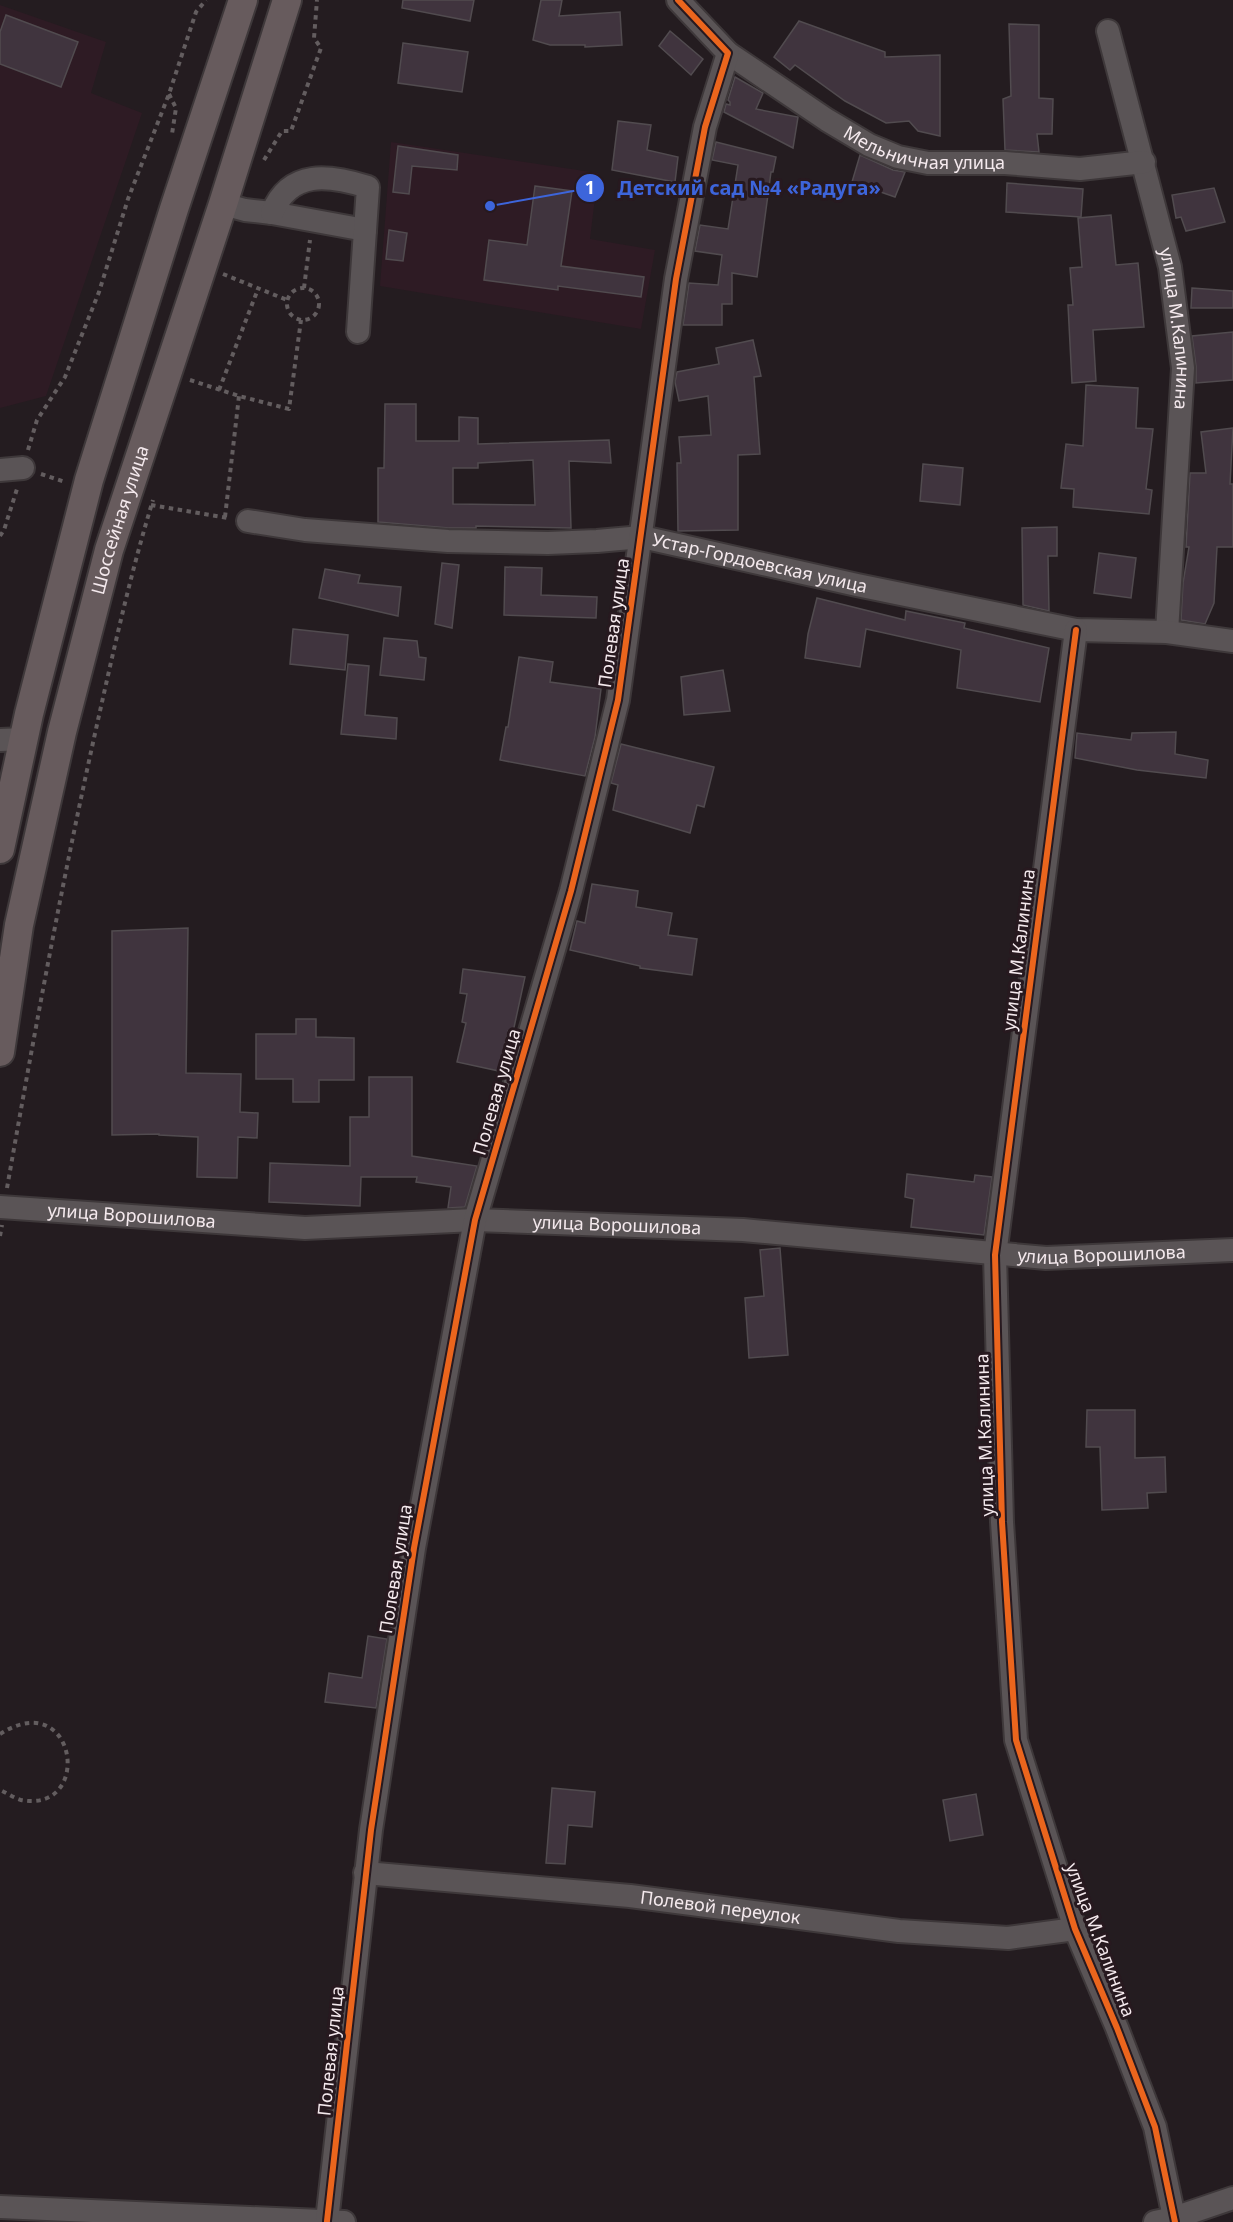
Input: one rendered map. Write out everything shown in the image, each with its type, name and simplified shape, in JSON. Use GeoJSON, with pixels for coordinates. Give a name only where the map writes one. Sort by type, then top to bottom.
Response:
{"type":"FeatureCollection","features":[{"type":"Feature","properties":{"kind":"main road","name":"Шоссейная улица"},"geometry":{"type":"LineString","coordinates":[[0,849],[12,739],[89,480],[170,221],[243,0]]}},
{"type":"Feature","properties":{"kind":"main road","name":"Шоссейная улица"},"geometry":{"type":"LineString","coordinates":[[0,1052],[19,925],[62,732],[109,550],[223,204],[287,0]]}},
{"type":"Feature","properties":{"kind":"street"},"geometry":{"type":"LineString","coordinates":[[678,0],[728,53]]}},
{"type":"Feature","properties":{"kind":"street","name":"улица М.Калинина"},"geometry":{"type":"LineString","coordinates":[[1108,31],[1170,267],[1183,368],[1167,633]]}},
{"type":"Feature","properties":{"kind":"street","name":"Мельничная улица"},"geometry":{"type":"LineString","coordinates":[[728,53],[827,120],[869,145],[898,157],[928,163],[1005,163],[1080,169],[1144,162]]}},
{"type":"Feature","properties":{"kind":"street","name":"Полевая улица"},"geometry":{"type":"LineString","coordinates":[[335,2221],[365,1873],[414,1548],[475,1220],[571,891],[618,700],[676,279],[705,127],[728,53]]}},
{"type":"Feature","properties":{"kind":"street"},"geometry":{"type":"LineString","coordinates":[[272,213],[281,196],[295,184],[306,180],[328,178],[368,187],[358,332]]}},
{"type":"Feature","properties":{"kind":"street"},"geometry":{"type":"LineString","coordinates":[[223,204],[245,210],[365,230]]}},
{"type":"Feature","properties":{"kind":"street"},"geometry":{"type":"LineString","coordinates":[[0,470],[23,468]]}},
{"type":"Feature","properties":{"kind":"street","name":"Устар-Гордоевская улица"},"geometry":{"type":"LineString","coordinates":[[248,521],[305,530],[448,541],[548,543],[642,537],[857,585],[1076,630],[1167,633],[1233,641]]}},
{"type":"Feature","properties":{"kind":"street","name":"улица М.Калинина"},"geometry":{"type":"LineString","coordinates":[[1076,630],[995,1255],[1002,1522],[1016,1740],[1075,1929],[1117,2028],[1155,2127],[1168,2221]]}},
{"type":"Feature","properties":{"kind":"street","name":"улица Ворошилова"},"geometry":{"type":"LineString","coordinates":[[2,1207],[305,1228],[475,1220],[743,1230],[1046,1258],[1233,1250]]}},
{"type":"Feature","properties":{"kind":"street","name":"Полевой переулок"},"geometry":{"type":"LineString","coordinates":[[365,1873],[630,1896],[899,1931],[1008,1938],[1075,1929]]}},
{"type":"Feature","properties":{"kind":"street"},"geometry":{"type":"LineString","coordinates":[[1168,2221],[1233,2198]]}},
{"type":"Feature","properties":{"kind":"street"},"geometry":{"type":"LineString","coordinates":[[0,2207],[335,2221]]}},
{"type":"Feature","properties":{"kind":"path"},"geometry":{"type":"LineString","coordinates":[[0,536],[4,530],[37,420],[65,377],[99,292],[135,180],[169,94],[196,12],[206,0]]}},
{"type":"Feature","properties":{"kind":"path"},"geometry":{"type":"LineString","coordinates":[[262,166],[266,155],[282,131],[291,131],[321,48],[314,38],[317,0]]}},
{"type":"Feature","properties":{"kind":"path"},"geometry":{"type":"LineString","coordinates":[[304,288],[312,221]]}},
{"type":"Feature","properties":{"kind":"path"},"geometry":{"type":"LineString","coordinates":[[219,285],[226,264]]}},
{"type":"Feature","properties":{"kind":"path"},"geometry":{"type":"LineString","coordinates":[[223,274],[287,300]]}},
{"type":"Feature","properties":{"kind":"path"},"geometry":{"type":"LineString","coordinates":[[304,288],[315,294],[319,306],[313,317],[301,320],[296,319],[288,311],[287,300],[291,292],[304,288]]}},
{"type":"Feature","properties":{"kind":"path"},"geometry":{"type":"LineString","coordinates":[[219,390],[258,289]]}},
{"type":"Feature","properties":{"kind":"path"},"geometry":{"type":"LineString","coordinates":[[190,380],[289,409],[301,320]]}},
{"type":"Feature","properties":{"kind":"path"},"geometry":{"type":"LineString","coordinates":[[187,391],[194,369]]}},
{"type":"Feature","properties":{"kind":"path"},"geometry":{"type":"LineString","coordinates":[[225,517],[239,396]]}},
{"type":"Feature","properties":{"kind":"path"},"geometry":{"type":"LineString","coordinates":[[23,468],[68,484]]}},
{"type":"Feature","properties":{"kind":"path"},"geometry":{"type":"LineString","coordinates":[[0,1236],[2,1207],[78,812],[120,625],[155,494]]}},
{"type":"Feature","properties":{"kind":"path"},"geometry":{"type":"LineString","coordinates":[[151,505],[248,521]]}},
{"type":"Feature","properties":{"kind":"path"},"geometry":{"type":"LineString","coordinates":[[0,1734],[18,1725],[30,1723],[50,1727],[63,1741],[68,1754],[69,1767],[62,1786],[52,1796],[42,1799],[18,1799],[0,1790]]}},
{"type":"Feature","properties":{"kind":"shaded area"},"geometry":{"type":"Polygon","coordinates":[[[0,5],[106,42],[91,93],[142,113],[46,396],[0,408],[0,5]]]}},
{"type":"Feature","properties":{"kind":"shaded area"},"geometry":{"type":"Polygon","coordinates":[[[391,142],[598,173],[590,239],[655,250],[641,329],[380,286],[391,142]]]}},
{"type":"Feature","properties":{"kind":"building"},"geometry":{"type":"Polygon","coordinates":[[[403,0],[474,0],[470,21],[402,8],[403,0]]]}},
{"type":"Feature","properties":{"kind":"building"},"geometry":{"type":"Polygon","coordinates":[[[541,0],[562,0],[559,16],[620,12],[622,45],[585,47],[585,45],[550,45],[533,40],[541,0]]]}},
{"type":"Feature","properties":{"kind":"building"},"geometry":{"type":"Polygon","coordinates":[[[6,15],[78,42],[61,87],[0,64],[0,32],[6,15]]]}},
{"type":"Feature","properties":{"kind":"building"},"geometry":{"type":"Polygon","coordinates":[[[799,21],[885,52],[885,57],[940,55],[940,136],[918,131],[909,121],[886,123],[845,101],[795,65],[790,70],[774,57],[799,21]]]}},
{"type":"Feature","properties":{"kind":"building"},"geometry":{"type":"Polygon","coordinates":[[[1009,24],[1039,25],[1039,98],[1053,99],[1052,134],[1037,134],[1039,152],[1005,150],[1003,99],[1011,96],[1009,24]]]}},
{"type":"Feature","properties":{"kind":"building"},"geometry":{"type":"Polygon","coordinates":[[[670,31],[703,59],[691,75],[659,46],[670,31]]]}},
{"type":"Feature","properties":{"kind":"building"},"geometry":{"type":"Polygon","coordinates":[[[403,43],[468,52],[462,92],[398,83],[403,43]]]}},
{"type":"Feature","properties":{"kind":"building"},"geometry":{"type":"Polygon","coordinates":[[[735,77],[763,93],[756,109],[798,117],[793,148],[724,112],[726,104],[730,105],[728,100],[735,77]]]}},
{"type":"Feature","properties":{"kind":"building"},"geometry":{"type":"Polygon","coordinates":[[[618,121],[651,125],[647,150],[678,157],[675,182],[612,170],[618,121]]]}},
{"type":"Feature","properties":{"kind":"building"},"geometry":{"type":"Polygon","coordinates":[[[716,142],[776,157],[773,172],[771,172],[757,277],[732,273],[732,304],[722,304],[722,325],[683,325],[689,283],[718,285],[722,255],[695,251],[700,225],[728,229],[738,165],[712,160],[716,142]]]}},
{"type":"Feature","properties":{"kind":"building"},"geometry":{"type":"Polygon","coordinates":[[[398,146],[458,155],[457,170],[412,166],[409,194],[393,192],[398,146]]]}},
{"type":"Feature","properties":{"kind":"building"},"geometry":{"type":"Polygon","coordinates":[[[860,155],[893,170],[905,172],[895,197],[852,182],[860,155]]]}},
{"type":"Feature","properties":{"kind":"building"},"geometry":{"type":"Polygon","coordinates":[[[1007,183],[1083,189],[1081,217],[1006,212],[1007,183]]]}},
{"type":"Feature","properties":{"kind":"building"},"geometry":{"type":"Polygon","coordinates":[[[535,186],[572,191],[561,266],[644,277],[641,297],[558,286],[558,290],[484,280],[489,240],[527,245],[535,186]]]}},
{"type":"Feature","properties":{"kind":"building"},"geometry":{"type":"Polygon","coordinates":[[[1214,188],[1225,222],[1186,231],[1181,217],[1176,218],[1172,195],[1214,188]]]}},
{"type":"Feature","properties":{"kind":"building"},"geometry":{"type":"Polygon","coordinates":[[[1111,215],[1116,265],[1138,263],[1144,327],[1093,330],[1096,381],[1072,383],[1068,305],[1073,305],[1070,268],[1082,267],[1078,218],[1111,215]]]}},
{"type":"Feature","properties":{"kind":"building"},"geometry":{"type":"Polygon","coordinates":[[[389,230],[407,233],[403,261],[386,259],[389,230]]]}},
{"type":"Feature","properties":{"kind":"building"},"geometry":{"type":"Polygon","coordinates":[[[1192,288],[1233,291],[1233,308],[1191,308],[1192,288]]]}},
{"type":"Feature","properties":{"kind":"building"},"geometry":{"type":"Polygon","coordinates":[[[1233,332],[1233,380],[1196,383],[1192,336],[1233,332]]]}},
{"type":"Feature","properties":{"kind":"building"},"geometry":{"type":"Polygon","coordinates":[[[753,340],[761,376],[754,377],[760,454],[738,455],[738,530],[678,531],[677,463],[681,463],[679,437],[711,435],[708,396],[679,401],[675,382],[677,372],[719,364],[716,348],[753,340]]]}},
{"type":"Feature","properties":{"kind":"building"},"geometry":{"type":"Polygon","coordinates":[[[1086,385],[1138,388],[1136,428],[1153,429],[1146,489],[1152,490],[1149,514],[1073,507],[1074,489],[1061,488],[1066,444],[1083,446],[1086,385]]]}},
{"type":"Feature","properties":{"kind":"building"},"geometry":{"type":"Polygon","coordinates":[[[385,404],[416,404],[416,441],[459,441],[459,417],[478,418],[478,444],[609,440],[611,463],[569,461],[571,528],[476,526],[476,528],[449,528],[378,522],[378,468],[384,468],[385,404]],[[533,460],[478,463],[478,468],[453,468],[453,504],[535,505],[533,460]]]}},
{"type":"Feature","properties":{"kind":"building"},"geometry":{"type":"Polygon","coordinates":[[[1233,428],[1230,484],[1233,484],[1233,547],[1217,547],[1214,603],[1205,624],[1181,620],[1183,583],[1189,547],[1186,547],[1190,473],[1206,473],[1201,432],[1233,428]]]}},
{"type":"Feature","properties":{"kind":"building"},"geometry":{"type":"Polygon","coordinates":[[[923,464],[963,468],[960,505],[920,501],[923,464]]]}},
{"type":"Feature","properties":{"kind":"building"},"geometry":{"type":"Polygon","coordinates":[[[1057,527],[1057,556],[1048,556],[1049,611],[1023,605],[1022,528],[1057,527]]]}},
{"type":"Feature","properties":{"kind":"building"},"geometry":{"type":"Polygon","coordinates":[[[1099,553],[1136,558],[1131,598],[1094,593],[1099,553]]]}},
{"type":"Feature","properties":{"kind":"building"},"geometry":{"type":"Polygon","coordinates":[[[442,563],[459,565],[452,628],[435,624],[442,563]]]}},
{"type":"Feature","properties":{"kind":"building"},"geometry":{"type":"Polygon","coordinates":[[[505,567],[542,568],[541,595],[597,597],[596,618],[504,615],[505,567]]]}},
{"type":"Feature","properties":{"kind":"building"},"geometry":{"type":"Polygon","coordinates":[[[325,569],[360,575],[358,583],[401,587],[398,616],[319,598],[325,569]]]}},
{"type":"Feature","properties":{"kind":"building"},"geometry":{"type":"Polygon","coordinates":[[[817,598],[905,620],[906,611],[965,623],[964,628],[1049,648],[1040,702],[957,688],[961,650],[866,629],[860,667],[805,658],[817,598]]]}},
{"type":"Feature","properties":{"kind":"building"},"geometry":{"type":"Polygon","coordinates":[[[293,629],[348,635],[345,670],[290,664],[293,629]]]}},
{"type":"Feature","properties":{"kind":"building"},"geometry":{"type":"Polygon","coordinates":[[[384,638],[417,641],[419,657],[426,658],[424,680],[380,675],[384,638]]]}},
{"type":"Feature","properties":{"kind":"building"},"geometry":{"type":"Polygon","coordinates":[[[519,657],[553,662],[550,682],[601,689],[595,737],[585,776],[500,760],[506,727],[508,727],[519,657]]]}},
{"type":"Feature","properties":{"kind":"building"},"geometry":{"type":"Polygon","coordinates":[[[348,664],[369,666],[365,715],[397,718],[396,739],[341,734],[348,664]]]}},
{"type":"Feature","properties":{"kind":"building"},"geometry":{"type":"Polygon","coordinates":[[[723,670],[730,711],[684,715],[681,677],[723,670]]]}},
{"type":"Feature","properties":{"kind":"building"},"geometry":{"type":"Polygon","coordinates":[[[1176,732],[1175,754],[1208,760],[1206,778],[1137,770],[1075,758],[1077,733],[1131,740],[1132,733],[1176,732]]]}},
{"type":"Feature","properties":{"kind":"building"},"geometry":{"type":"Polygon","coordinates":[[[621,744],[714,767],[704,807],[697,805],[690,833],[613,810],[618,785],[611,783],[621,744]]]}},
{"type":"Feature","properties":{"kind":"building"},"geometry":{"type":"Polygon","coordinates":[[[592,884],[638,891],[636,907],[672,913],[668,935],[697,939],[692,975],[640,968],[640,966],[570,950],[577,921],[585,923],[592,884]]]}},
{"type":"Feature","properties":{"kind":"building"},"geometry":{"type":"Polygon","coordinates":[[[188,928],[186,1073],[241,1074],[240,1112],[258,1113],[257,1138],[238,1137],[237,1178],[197,1177],[198,1137],[159,1134],[112,1135],[112,931],[188,928]]]}},
{"type":"Feature","properties":{"kind":"building"},"geometry":{"type":"Polygon","coordinates":[[[463,969],[525,977],[513,1032],[508,1031],[499,1071],[457,1062],[466,1023],[462,1022],[467,994],[460,993],[463,969]]]}},
{"type":"Feature","properties":{"kind":"building"},"geometry":{"type":"Polygon","coordinates":[[[296,1019],[316,1019],[316,1037],[354,1038],[354,1080],[319,1080],[319,1102],[293,1102],[293,1079],[256,1079],[256,1034],[296,1034],[296,1019]]]}},
{"type":"Feature","properties":{"kind":"building"},"geometry":{"type":"Polygon","coordinates":[[[369,1077],[412,1077],[412,1156],[477,1166],[465,1207],[448,1208],[451,1187],[416,1182],[417,1177],[361,1177],[360,1206],[269,1202],[270,1163],[350,1166],[350,1117],[369,1117],[369,1077]]]}},
{"type":"Feature","properties":{"kind":"building"},"geometry":{"type":"Polygon","coordinates":[[[907,1174],[974,1182],[975,1175],[992,1177],[984,1235],[911,1227],[914,1199],[905,1197],[907,1174]]]}},
{"type":"Feature","properties":{"kind":"building"},"geometry":{"type":"Polygon","coordinates":[[[780,1248],[788,1355],[749,1358],[745,1298],[764,1296],[760,1250],[780,1248]]]}},
{"type":"Feature","properties":{"kind":"building"},"geometry":{"type":"Polygon","coordinates":[[[1087,1410],[1135,1410],[1135,1458],[1165,1457],[1166,1492],[1147,1493],[1148,1508],[1102,1510],[1100,1447],[1086,1447],[1087,1410]]]}},
{"type":"Feature","properties":{"kind":"building"},"geometry":{"type":"Polygon","coordinates":[[[368,1636],[387,1639],[376,1708],[325,1702],[329,1673],[362,1678],[368,1636]]]}},
{"type":"Feature","properties":{"kind":"building"},"geometry":{"type":"Polygon","coordinates":[[[552,1788],[595,1792],[592,1827],[568,1825],[565,1864],[546,1863],[552,1788]]]}},
{"type":"Feature","properties":{"kind":"building"},"geometry":{"type":"Polygon","coordinates":[[[976,1794],[983,1835],[950,1841],[943,1800],[976,1794]]]}},
{"type":"Feature","properties":{"kind":"cycle path"},"geometry":{"type":"LineString","coordinates":[[327,2221],[371,1830],[414,1548],[475,1220],[571,891],[618,700],[676,279],[705,127],[728,53],[678,0]]}},
{"type":"Feature","properties":{"kind":"cycle path"},"geometry":{"type":"LineString","coordinates":[[1076,630],[995,1255],[1002,1522],[1016,1740],[1075,1929],[1117,2028],[1155,2127],[1175,2222]]}},
{"type":"Feature","properties":{"kind":"place","name":"Детский сад №4 «Радуга»"},"geometry":{"type":"Point","coordinates":[490,206]}}]}
